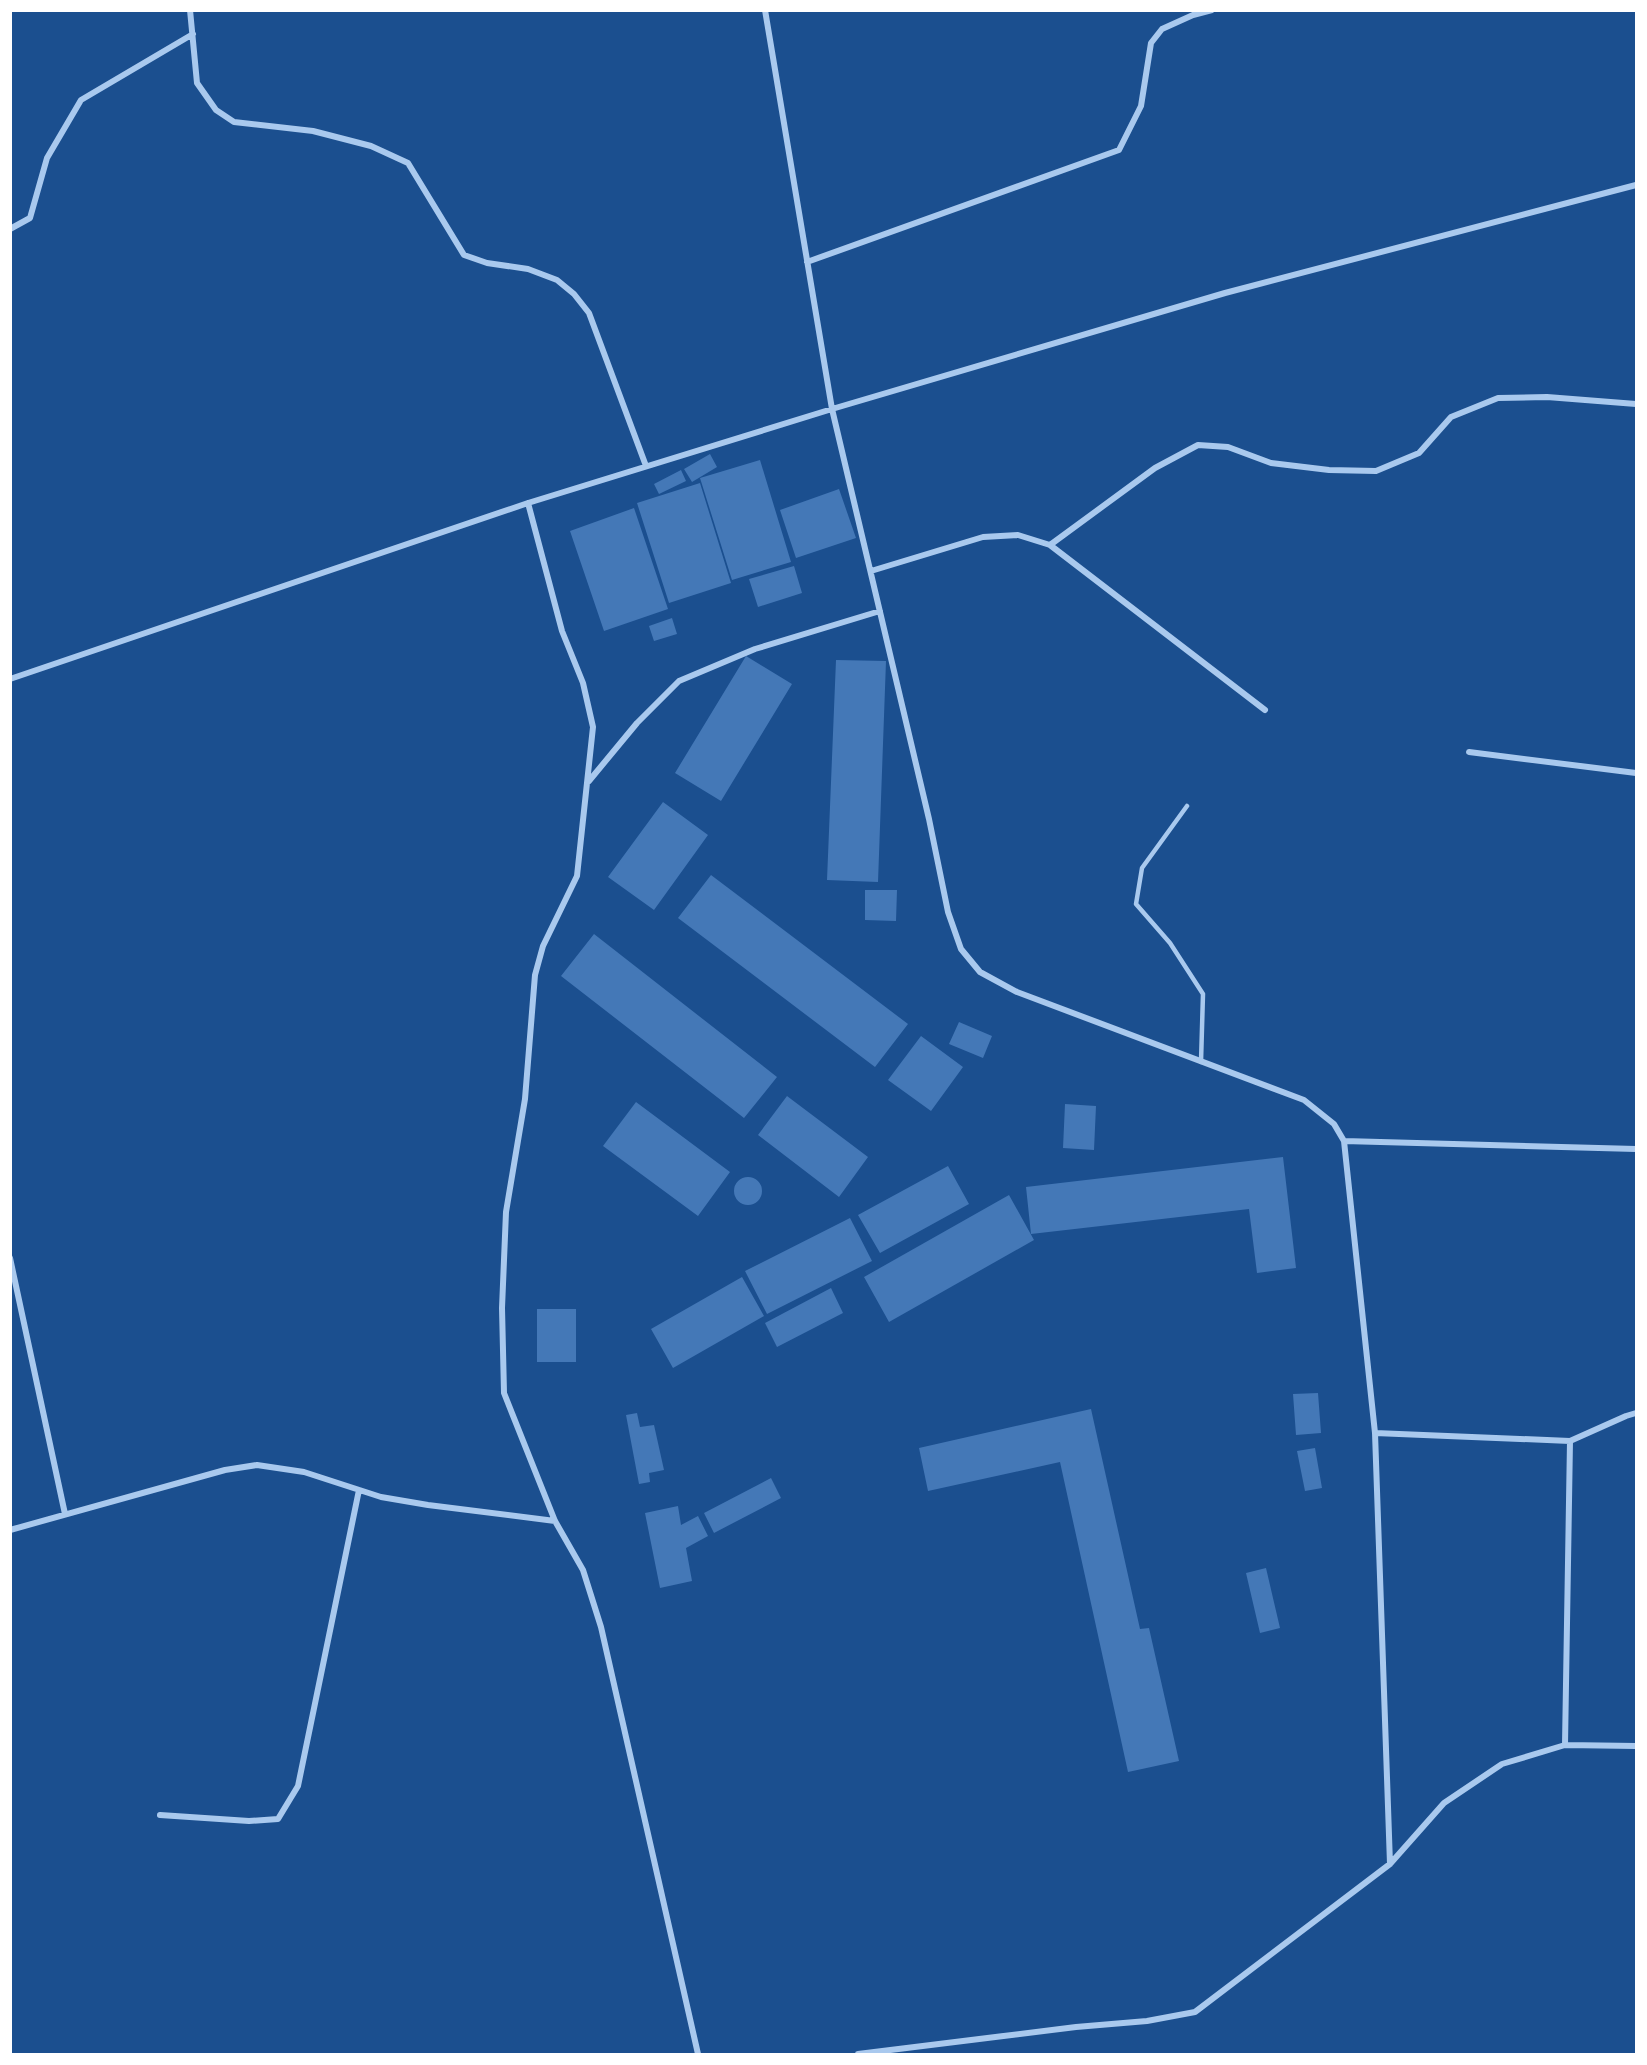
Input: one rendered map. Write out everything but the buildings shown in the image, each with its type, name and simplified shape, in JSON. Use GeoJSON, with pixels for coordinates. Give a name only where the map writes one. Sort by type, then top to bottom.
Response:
{"type":"FeatureCollection","features":[{"type":"Feature","properties":{"kind":"street"},"geometry":{"type":"LineString","coordinates":[[190,10],[197,83],[216,110],[234,122],[313,130],[371,146],[408,163],[464,255],[488,263],[528,269],[557,280],[574,294],[589,313],[646,466]]}},
{"type":"Feature","properties":{"kind":"street"},"geometry":{"type":"LineString","coordinates":[[765,10],[832,409],[929,819],[948,912],[961,950],[980,972],[1017,992],[1304,1100],[1334,1124],[1344,1141],[1375,1433],[1390,1864]]}},
{"type":"Feature","properties":{"kind":"street"},"geometry":{"type":"LineString","coordinates":[[807,262],[1119,150],[1141,106],[1151,43],[1162,29],[1193,15],[1212,10]]}},
{"type":"Feature","properties":{"kind":"street"},"geometry":{"type":"LineString","coordinates":[[10,229],[30,218],[46,158],[81,100],[193,34]]}},
{"type":"Feature","properties":{"kind":"street"},"geometry":{"type":"LineString","coordinates":[[10,679],[528,503],[832,409],[1225,293],[1636,185]]}},
{"type":"Feature","properties":{"kind":"street"},"geometry":{"type":"LineString","coordinates":[[1050,545],[1155,468],[1198,445],[1228,447],[1271,463],[1329,470],[1376,471],[1419,453],[1451,417],[1498,398],[1547,397],[1636,404]]}},
{"type":"Feature","properties":{"kind":"street"},"geometry":{"type":"LineString","coordinates":[[528,503],[562,632],[583,683],[592,727],[577,876],[543,946],[535,975],[525,1099],[506,1212],[502,1308],[504,1393],[555,1521],[583,1570],[601,1627],[698,2055]]}},
{"type":"Feature","properties":{"kind":"street"},"geometry":{"type":"LineString","coordinates":[[871,571],[983,537],[1018,535],[1050,545],[1265,710]]}},
{"type":"Feature","properties":{"kind":"street"},"geometry":{"type":"LineString","coordinates":[[588,782],[637,723],[679,681],[755,648],[880,611]]}},
{"type":"Feature","properties":{"kind":"street"},"geometry":{"type":"LineString","coordinates":[[1469,752],[1636,773]]}},
{"type":"Feature","properties":{"kind":"street"},"geometry":{"type":"LineString","coordinates":[[1344,1141],[1636,1149]]}},
{"type":"Feature","properties":{"kind":"street"},"geometry":{"type":"LineString","coordinates":[[10,1258],[65,1514]]}},
{"type":"Feature","properties":{"kind":"street"},"geometry":{"type":"LineString","coordinates":[[1375,1433],[1570,1441],[1636,1413]]}},
{"type":"Feature","properties":{"kind":"street"},"geometry":{"type":"LineString","coordinates":[[1565,1745],[1570,1441]]}},
{"type":"Feature","properties":{"kind":"street"},"geometry":{"type":"LineString","coordinates":[[10,1530],[225,1470],[257,1465],[304,1472],[381,1497],[555,1521]]}},
{"type":"Feature","properties":{"kind":"street"},"geometry":{"type":"LineString","coordinates":[[160,1815],[249,1821],[278,1820],[298,1786],[359,1490]]}},
{"type":"Feature","properties":{"kind":"street"},"geometry":{"type":"LineString","coordinates":[[858,2055],[1076,2027],[1148,2021],[1195,2012],[1390,1864],[1444,1803],[1502,1764],[1565,1745],[1636,1746]]}},
{"type":"Feature","properties":{"kind":"lane"},"geometry":{"type":"LineString","coordinates":[[1187,806],[1142,868],[1136,904],[1170,943],[1203,994],[1201,1062]]}}]}
